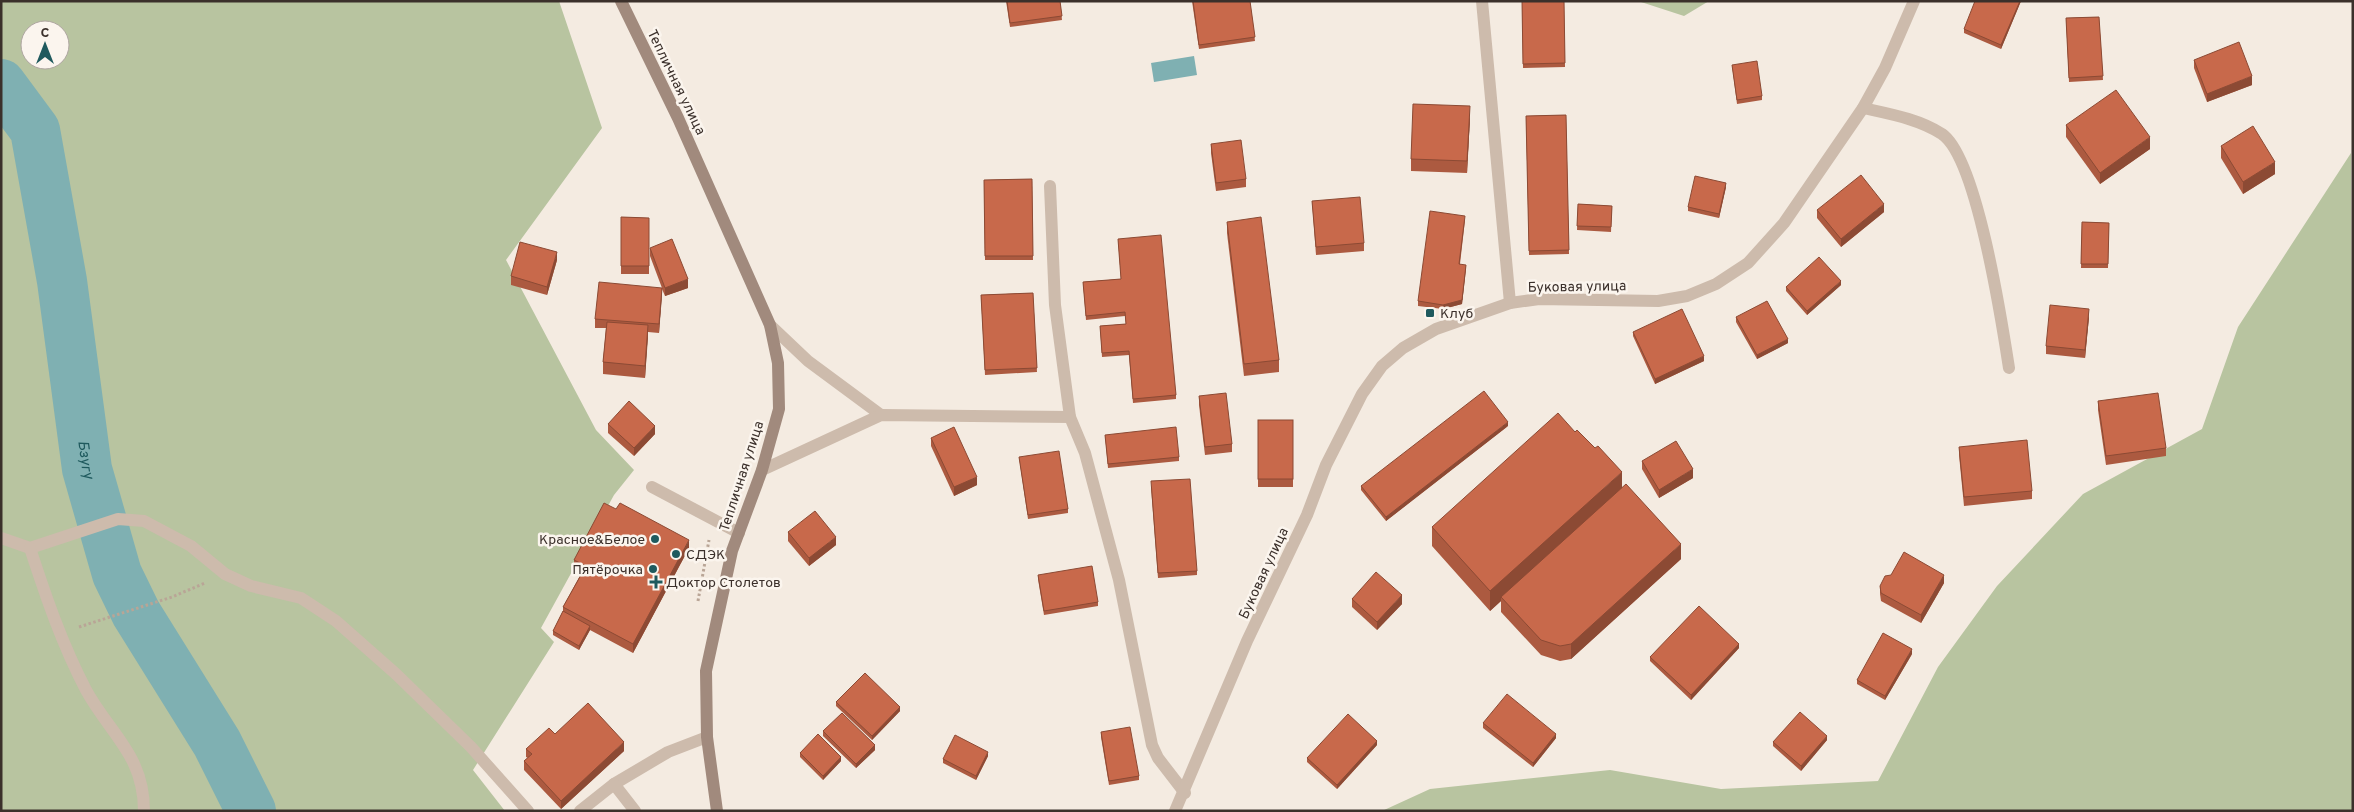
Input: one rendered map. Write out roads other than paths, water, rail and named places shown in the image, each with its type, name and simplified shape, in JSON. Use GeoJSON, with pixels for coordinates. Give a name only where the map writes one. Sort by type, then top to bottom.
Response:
{"type":"FeatureCollection","features":[{"type":"Feature","properties":{"kind":"street","name":"Тепличная улица"},"geometry":{"type":"LineString","coordinates":[[622,1],[678,118],[770,325],[778,363],[779,409],[762,470],[739,533],[723,588],[706,671],[707,737],[717,811]]}},
{"type":"Feature","properties":{"kind":"street"},"geometry":{"type":"LineString","coordinates":[[1482,1],[1510,303]]}},
{"type":"Feature","properties":{"kind":"street","name":"Буковая улица"},"geometry":{"type":"LineString","coordinates":[[1175,811],[1247,642],[1307,515],[1326,465],[1362,394],[1382,366],[1403,348],[1436,329],[1510,303],[1539,299],[1658,301],[1687,296],[1716,284],[1748,263],[1784,223],[1863,108],[1885,68],[1914,1]]}},
{"type":"Feature","properties":{"kind":"street"},"geometry":{"type":"LineString","coordinates":[[1863,108],[1919,122],[1943,135],[1958,152],[1973,196],[1996,285],[2010,368]]}},
{"type":"Feature","properties":{"kind":"street"},"geometry":{"type":"LineString","coordinates":[[1050,186],[1055,305],[1070,417],[1085,453],[1119,580],[1152,744],[1158,758],[1184,792]]}},
{"type":"Feature","properties":{"kind":"street"},"geometry":{"type":"LineString","coordinates":[[770,325],[808,361],[882,415]]}},
{"type":"Feature","properties":{"kind":"street"},"geometry":{"type":"LineString","coordinates":[[762,470],[882,415],[1070,417]]}},
{"type":"Feature","properties":{"kind":"street"},"geometry":{"type":"LineString","coordinates":[[652,487],[739,533]]}},
{"type":"Feature","properties":{"kind":"street"},"geometry":{"type":"LineString","coordinates":[[1,538],[30,548],[118,519],[144,521],[191,546],[225,574],[251,586],[300,598],[336,621],[396,674],[471,747],[528,811]]}},
{"type":"Feature","properties":{"kind":"street"},"geometry":{"type":"LineString","coordinates":[[30,548],[50,612],[87,691],[131,754],[140,775],[144,811]]}},
{"type":"Feature","properties":{"kind":"street"},"geometry":{"type":"LineString","coordinates":[[580,811],[614,784],[668,752],[707,737]]}},
{"type":"Feature","properties":{"kind":"street"},"geometry":{"type":"LineString","coordinates":[[614,784],[635,811]]}},
{"type":"Feature","properties":{"kind":"water"},"geometry":{"type":"Polygon","coordinates":[[[1194,56],[1197,75],[1154,82],[1151,63],[1194,56]]]}},
{"type":"Feature","properties":{"kind":"waterway","name":"Бзугу"},"geometry":{"type":"LineString","coordinates":[[1,84],[35,130],[62,281],[87,469],[117,574],[136,613],[217,743],[251,811]]}},
{"type":"Feature","properties":{"kind":"place","name":"Клуб"},"geometry":{"type":"Point","coordinates":[1430,313]}},
{"type":"Feature","properties":{"kind":"place","name":"Красное&Белое"},"geometry":{"type":"Point","coordinates":[655,539]}},
{"type":"Feature","properties":{"kind":"place","name":"СДЭК"},"geometry":{"type":"Point","coordinates":[676,554]}},
{"type":"Feature","properties":{"kind":"place","name":"Пятёрочка"},"geometry":{"type":"Point","coordinates":[653,569]}},
{"type":"Feature","properties":{"kind":"place","name":"Доктор Столетов"},"geometry":{"type":"Point","coordinates":[656,582]}}]}
